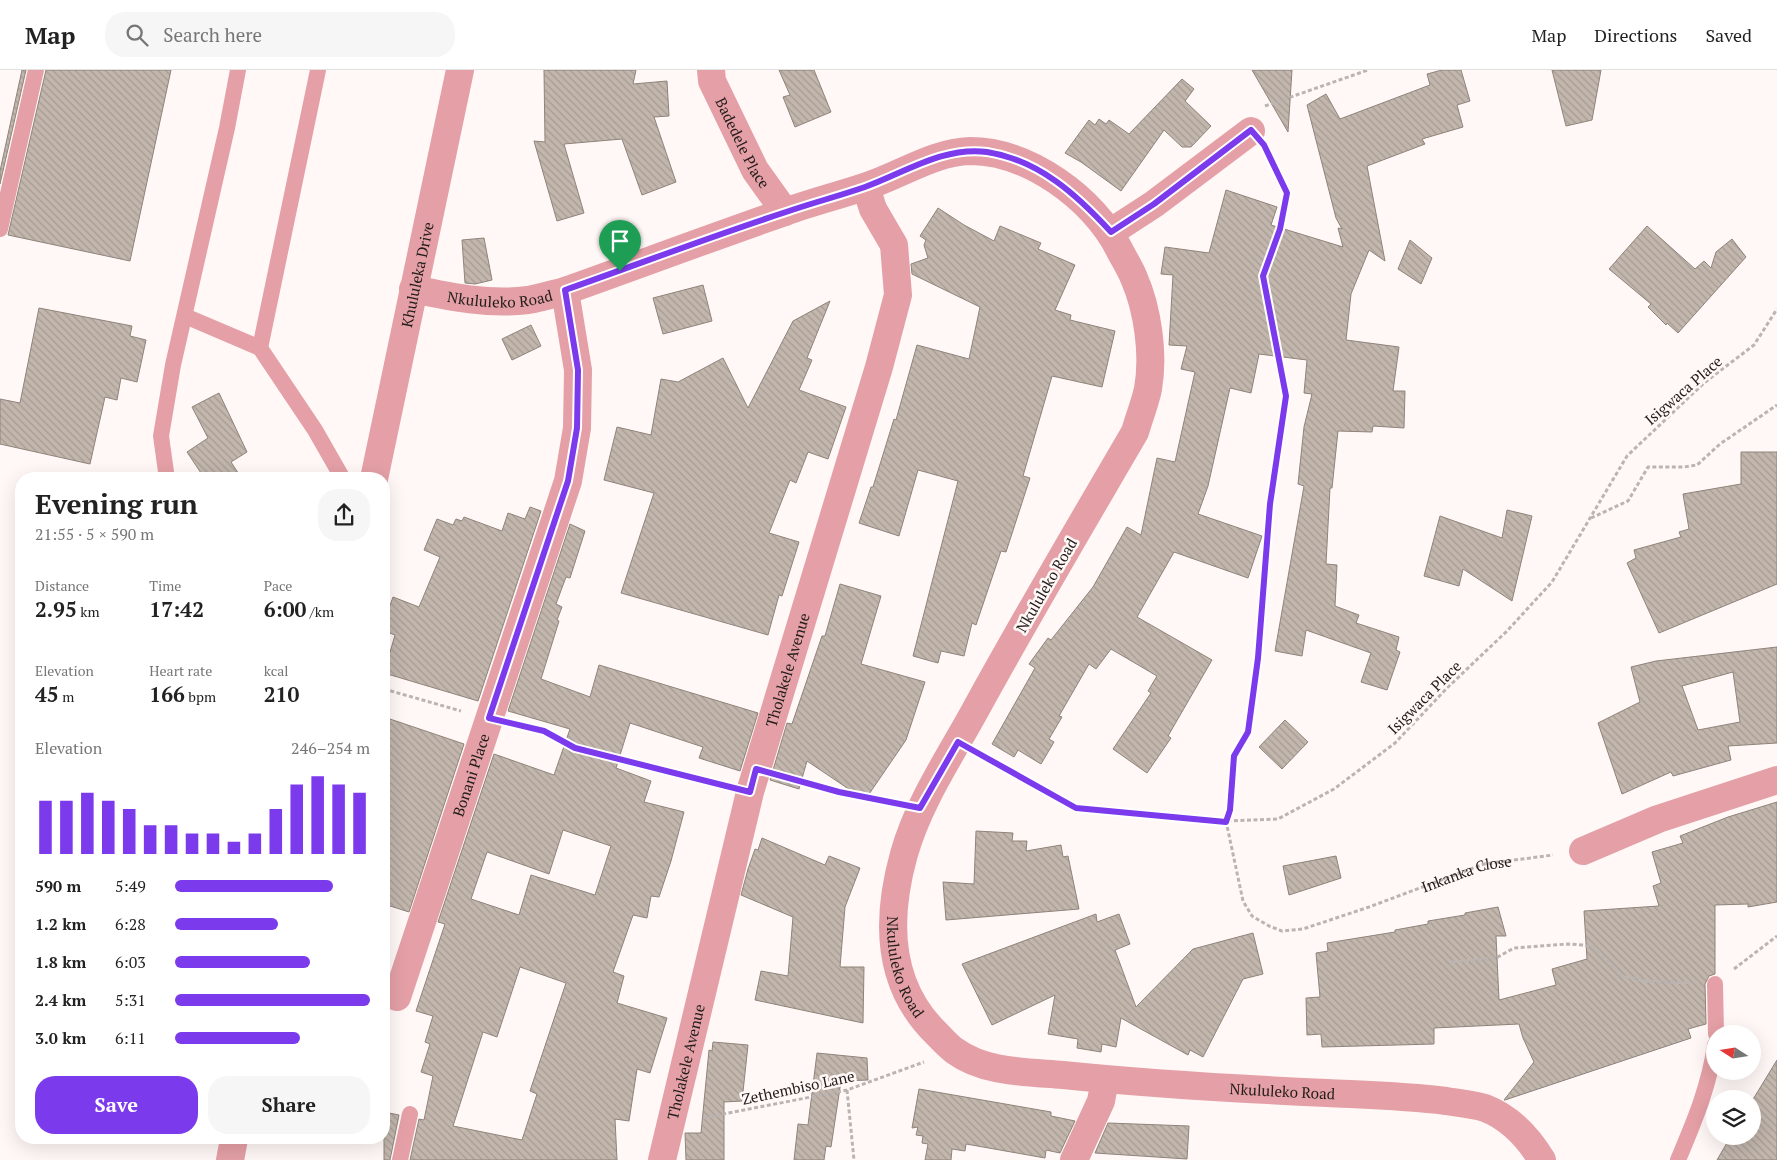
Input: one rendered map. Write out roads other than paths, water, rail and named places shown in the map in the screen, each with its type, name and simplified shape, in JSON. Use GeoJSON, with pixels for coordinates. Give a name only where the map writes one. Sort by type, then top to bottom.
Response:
{"type":"FeatureCollection","features":[{"type":"Feature","properties":{"kind":"street","name":"Khululeka Drive"},"geometry":{"type":"LineString","coordinates":[[375,472],[460,70]]}},
{"type":"Feature","properties":{"kind":"street","name":"Badedele Place"},"geometry":{"type":"LineString","coordinates":[[711,70],[712,81],[755,170],[784,212]]}},
{"type":"Feature","properties":{"kind":"street"},"geometry":{"type":"LineString","coordinates":[[1111,232],[1154,204],[1251,130]]}},
{"type":"Feature","properties":{"kind":"street","name":"Nkululeko Road"},"geometry":{"type":"LineString","coordinates":[[413,289],[462,299],[501,302],[529,300],[565,290],[784,212],[866,187],[953,153],[987,152],[1033,166],[1062,184],[1088,207],[1111,232],[1135,279],[1146,319],[1151,356],[1148,390],[1135,432],[920,808],[904,855],[893,911],[892,942],[906,994],[928,1025],[955,1051],[974,1061],[1002,1069],[1105,1080],[1237,1089],[1403,1096],[1464,1104],[1485,1108],[1511,1122],[1528,1139],[1542,1160]]}},
{"type":"Feature","properties":{"kind":"street","name":"Tholakele Avenue"},"geometry":{"type":"LineString","coordinates":[[662,1160],[753,780],[879,368],[898,295],[894,245],[873,209],[866,187]]}},
{"type":"Feature","properties":{"kind":"street","name":"Bonani Place"},"geometry":{"type":"LineString","coordinates":[[397,997],[568,481],[577,428],[578,370],[565,290]]}},
{"type":"Feature","properties":{"kind":"street"},"geometry":{"type":"LineString","coordinates":[[1583,851],[1658,819],[1777,780]]}},
{"type":"Feature","properties":{"kind":"street"},"geometry":{"type":"LineString","coordinates":[[1074,1160],[1101,1101],[1105,1080]]}},
{"type":"Feature","properties":{"kind":"street"},"geometry":{"type":"LineString","coordinates":[[230,1160],[233,1144]]}},
{"type":"Feature","properties":{"kind":"lane"},"geometry":{"type":"LineString","coordinates":[[0,229],[36,70]]}},
{"type":"Feature","properties":{"kind":"lane"},"geometry":{"type":"LineString","coordinates":[[166,472],[161,436],[173,364],[225,137],[238,70]]}},
{"type":"Feature","properties":{"kind":"lane"},"geometry":{"type":"LineString","coordinates":[[260,348],[318,70]]}},
{"type":"Feature","properties":{"kind":"lane"},"geometry":{"type":"LineString","coordinates":[[185,316],[260,348],[315,430],[339,472]]}},
{"type":"Feature","properties":{"kind":"lane"},"geometry":{"type":"LineString","coordinates":[[1715,984],[1716,1025]]}},
{"type":"Feature","properties":{"kind":"lane"},"geometry":{"type":"LineString","coordinates":[[1678,1160],[1700,1109],[1708,1080]]}},
{"type":"Feature","properties":{"kind":"lane"},"geometry":{"type":"LineString","coordinates":[[400,1160],[410,1114]]}}]}
